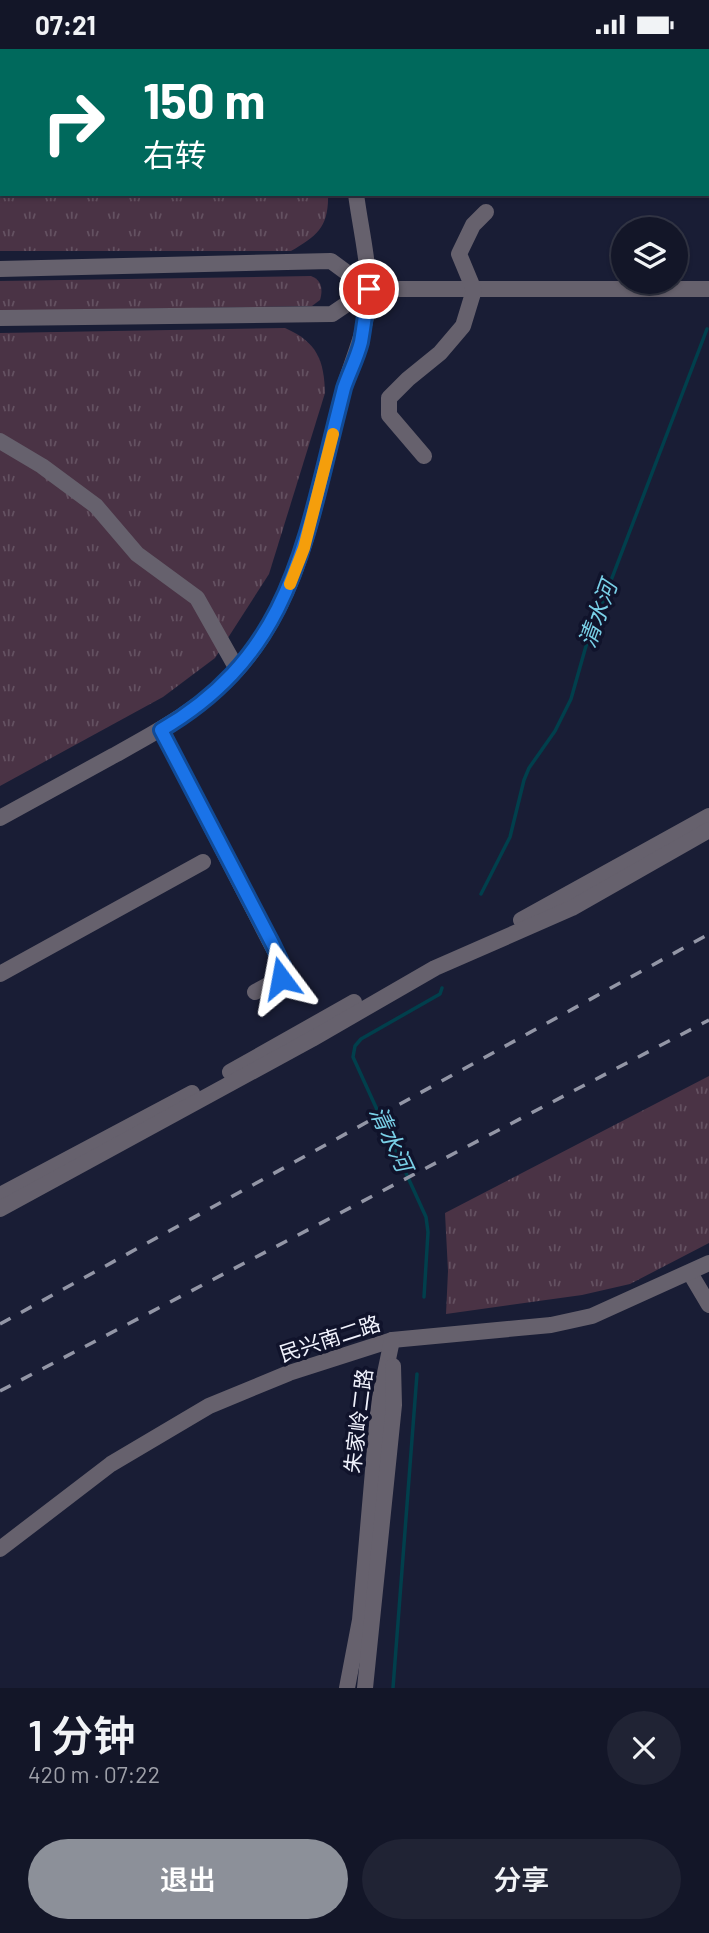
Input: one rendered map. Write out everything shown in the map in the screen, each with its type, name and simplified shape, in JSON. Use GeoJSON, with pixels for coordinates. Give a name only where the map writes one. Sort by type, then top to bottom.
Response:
{"type":"FeatureCollection","features":[{"type":"Feature","properties":{"kind":"street"},"geometry":{"type":"LineString","coordinates":[[0,818],[161,730],[208,697],[237,669],[269,628],[304,548],[344,388],[360,345],[369,289],[356,196]]}},
{"type":"Feature","properties":{"kind":"street"},"geometry":{"type":"LineString","coordinates":[[424,456],[389,415],[389,398],[440,353],[463,326],[474,290],[459,254],[473,225],[486,212]]}},
{"type":"Feature","properties":{"kind":"street"},"geometry":{"type":"LineString","coordinates":[[0,269],[331,261],[369,289]]}},
{"type":"Feature","properties":{"kind":"street"},"geometry":{"type":"LineString","coordinates":[[0,318],[332,314],[369,289],[709,289]]}},
{"type":"Feature","properties":{"kind":"street"},"geometry":{"type":"LineString","coordinates":[[0,442],[42,466],[96,506],[137,554],[197,598],[237,669]]}},
{"type":"Feature","properties":{"kind":"street"},"geometry":{"type":"LineString","coordinates":[[161,730],[284,968],[281,978],[255,992]]}},
{"type":"Feature","properties":{"kind":"street"},"geometry":{"type":"LineString","coordinates":[[0,1195],[196,1091],[431,959],[513,925],[709,816]]}},
{"type":"Feature","properties":{"kind":"street"},"geometry":{"type":"LineString","coordinates":[[0,1209],[276,1059],[435,968],[572,908],[709,830]]}},
{"type":"Feature","properties":{"kind":"street"},"geometry":{"type":"LineString","coordinates":[[0,974],[203,862]]}},
{"type":"Feature","properties":{"kind":"street","name":"民兴南二路"},"geometry":{"type":"LineString","coordinates":[[0,1549],[111,1464],[209,1406],[289,1373],[392,1340],[551,1325],[592,1316],[709,1263]]}},
{"type":"Feature","properties":{"kind":"street"},"geometry":{"type":"LineString","coordinates":[[690,1273],[709,1305]]}},
{"type":"Feature","properties":{"kind":"street","name":"朱家岭二路"},"geometry":{"type":"LineString","coordinates":[[366,1620],[394,1405],[392,1340]]}},
{"type":"Feature","properties":{"kind":"street"},"geometry":{"type":"LineString","coordinates":[[347,1688],[366,1620]]}},
{"type":"Feature","properties":{"kind":"street"},"geometry":{"type":"LineString","coordinates":[[364,1688],[366,1620]]}},
{"type":"Feature","properties":{"kind":"street"},"geometry":{"type":"LineString","coordinates":[[366,1620],[372,1688]]}},
{"type":"Feature","properties":{"kind":"green space"},"geometry":{"type":"Polygon","coordinates":[[[0,196],[328,196],[326,215],[320,229],[291,251],[0,251],[0,196]]]}},
{"type":"Feature","properties":{"kind":"green space"},"geometry":{"type":"Polygon","coordinates":[[[311,276],[317,280],[321,289],[320,300],[312,306],[0,311],[0,281],[311,276]]]}},
{"type":"Feature","properties":{"kind":"green space"},"geometry":{"type":"Polygon","coordinates":[[[285,328],[305,339],[317,353],[323,371],[325,393],[269,574],[215,658],[163,697],[0,786],[0,333],[285,328]]]}},
{"type":"Feature","properties":{"kind":"green space"},"geometry":{"type":"Polygon","coordinates":[[[709,1076],[709,1243],[630,1284],[582,1295],[446,1314],[448,1271],[445,1213],[709,1076]]]}},
{"type":"Feature","properties":{"kind":"waterway","name":"清水河"},"geometry":{"type":"LineString","coordinates":[[481,894],[510,837],[529,768],[555,731],[571,699],[586,646],[707,329]]}},
{"type":"Feature","properties":{"kind":"waterway","name":"清水河"},"geometry":{"type":"LineString","coordinates":[[424,1297],[428,1232],[426,1217],[353,1057],[355,1046],[361,1039],[440,994],[442,988]]}},
{"type":"Feature","properties":{"kind":"waterway","name":"清水河"},"geometry":{"type":"LineString","coordinates":[[393,1688],[417,1374]]}},
{"type":"Feature","properties":{"kind":"railway"},"geometry":{"type":"LineString","coordinates":[[0,1324],[709,934]]}},
{"type":"Feature","properties":{"kind":"railway"},"geometry":{"type":"LineString","coordinates":[[0,1391],[709,1020]]}},
{"type":"Feature","properties":{"kind":"slow traffic"},"geometry":{"type":"LineString","coordinates":[[290,584],[304,548],[333,434]]}},
{"type":"Feature","properties":{"kind":"route"},"geometry":{"type":"LineString","coordinates":[[281,978],[284,968],[272,943],[161,730],[208,697],[237,669],[269,628],[287,592],[304,548],[344,388],[360,345],[369,289]]}}]}
